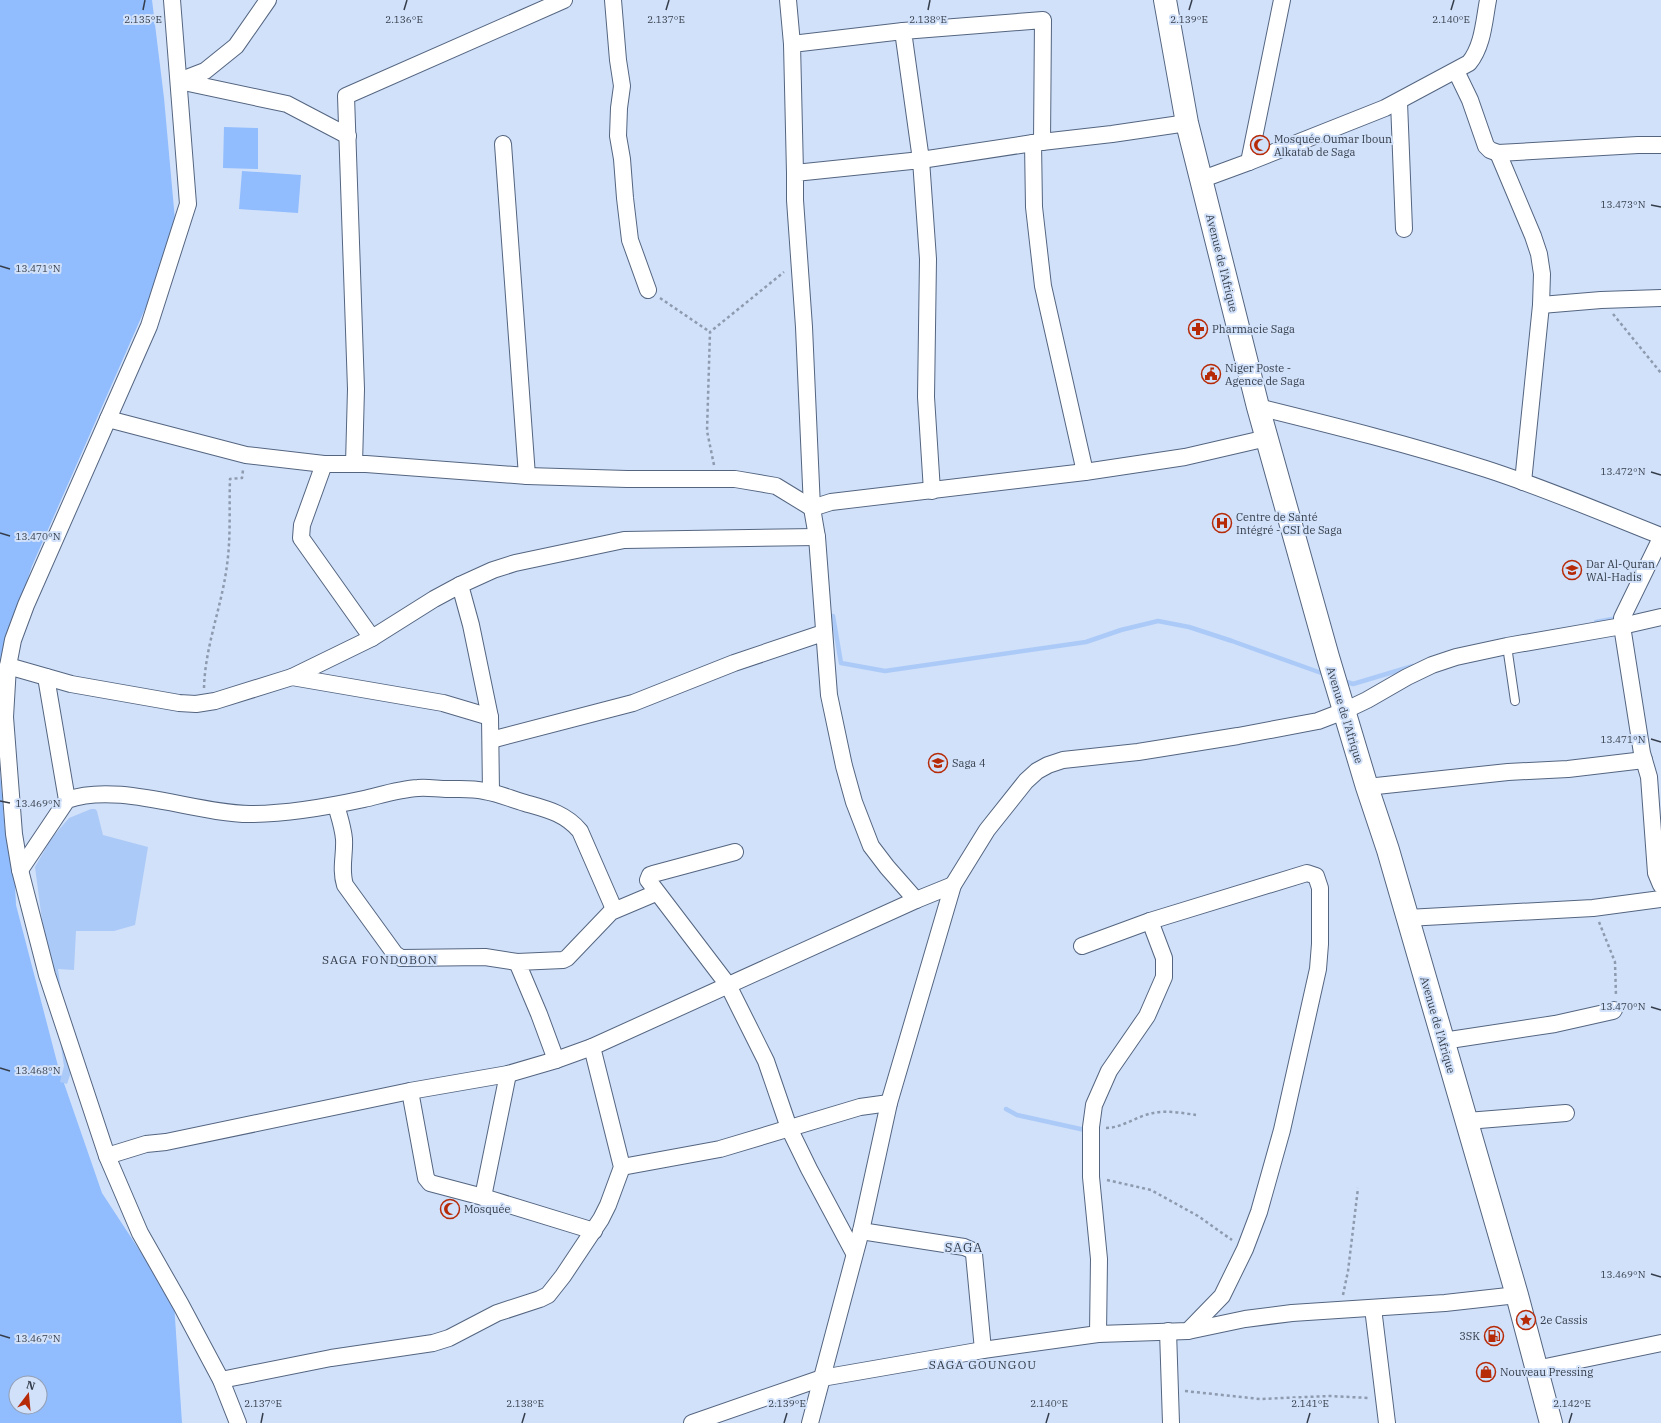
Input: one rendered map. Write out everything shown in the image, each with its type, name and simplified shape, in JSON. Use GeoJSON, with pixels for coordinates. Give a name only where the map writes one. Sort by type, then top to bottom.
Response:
{"type":"FeatureCollection","features":[{"type":"Feature","properties":{"kind":"main road","name":"Avenue de l'Afrique"},"geometry":{"type":"LineString","coordinates":[[1165,0],[1187,123],[1200,180],[1258,407],[1337,689],[1388,850],[1517,1294],[1551,1423]]}},
{"type":"Feature","properties":{"kind":"street"},"geometry":{"type":"LineString","coordinates":[[172,0],[188,204],[149,326],[26,605],[13,640],[8,666],[5,717],[14,834],[20,870],[48,975],[107,1156],[140,1233],[221,1380],[238,1423]]}},
{"type":"Feature","properties":{"kind":"street"},"geometry":{"type":"LineString","coordinates":[[179,81],[205,71],[236,46],[268,0]]}},
{"type":"Feature","properties":{"kind":"street"},"geometry":{"type":"LineString","coordinates":[[354,464],[356,389],[346,96],[564,0]]}},
{"type":"Feature","properties":{"kind":"street"},"geometry":{"type":"LineString","coordinates":[[613,0],[618,60],[622,86],[619,108],[618,136],[622,159],[624,198],[630,240],[648,290]]}},
{"type":"Feature","properties":{"kind":"street"},"geometry":{"type":"LineString","coordinates":[[788,0],[792,44],[795,173],[794,200],[804,327],[812,508],[818,537],[823,633],[829,695],[835,732],[844,766],[860,820],[871,846],[916,900]]}},
{"type":"Feature","properties":{"kind":"street"},"geometry":{"type":"LineString","coordinates":[[1249,162],[1282,0]]}},
{"type":"Feature","properties":{"kind":"street"},"geometry":{"type":"LineString","coordinates":[[1200,180],[1399,102],[1469,63],[1475,56],[1480,40],[1488,0]]}},
{"type":"Feature","properties":{"kind":"street"},"geometry":{"type":"LineString","coordinates":[[792,44],[903,31],[1043,20],[1034,207],[1037,244],[1043,286],[1085,472]]}},
{"type":"Feature","properties":{"kind":"street"},"geometry":{"type":"LineString","coordinates":[[903,31],[921,160],[928,259],[926,397],[932,491]]}},
{"type":"Feature","properties":{"kind":"street"},"geometry":{"type":"LineString","coordinates":[[1456,71],[1470,100],[1487,148],[1498,153],[1661,145]]}},
{"type":"Feature","properties":{"kind":"street"},"geometry":{"type":"LineString","coordinates":[[179,81],[286,104],[348,136]]}},
{"type":"Feature","properties":{"kind":"street"},"geometry":{"type":"LineString","coordinates":[[1399,102],[1404,229]]}},
{"type":"Feature","properties":{"kind":"street"},"geometry":{"type":"LineString","coordinates":[[795,173],[921,160],[1187,123]]}},
{"type":"Feature","properties":{"kind":"street"},"geometry":{"type":"LineString","coordinates":[[503,144],[527,476]]}},
{"type":"Feature","properties":{"kind":"street"},"geometry":{"type":"LineString","coordinates":[[1498,153],[1533,236],[1539,254],[1542,274],[1541,304],[1523,482]]}},
{"type":"Feature","properties":{"kind":"street"},"geometry":{"type":"LineString","coordinates":[[1541,304],[1661,298]]}},
{"type":"Feature","properties":{"kind":"street"},"geometry":{"type":"LineString","coordinates":[[1258,407],[1429,452],[1523,482],[1661,537],[1622,618],[1622,626],[1644,760],[1655,776],[1656,873],[1661,886]]}},
{"type":"Feature","properties":{"kind":"street"},"geometry":{"type":"LineString","coordinates":[[108,419],[246,455],[324,464],[354,464],[527,476],[627,479],[736,479],[776,486],[812,508],[831,502],[1085,472],[1185,457],[1267,438]]}},
{"type":"Feature","properties":{"kind":"street"},"geometry":{"type":"LineString","coordinates":[[324,464],[302,525],[301,538],[372,638]]}},
{"type":"Feature","properties":{"kind":"street"},"geometry":{"type":"LineString","coordinates":[[8,666],[71,684],[180,703],[204,703],[292,677],[372,638],[434,599],[460,585],[493,570],[515,564],[624,540],[818,537]]}},
{"type":"Feature","properties":{"kind":"street"},"geometry":{"type":"LineString","coordinates":[[460,585],[471,625],[490,717],[491,792]]}},
{"type":"Feature","properties":{"kind":"street"},"geometry":{"type":"LineString","coordinates":[[810,1423],[861,1230],[889,1103],[953,885],[991,824],[1026,781],[1037,771],[1048,765],[1063,760],[1138,752],[1238,736],[1318,721],[1344,711],[1432,665],[1456,657],[1506,646],[1622,626],[1661,617]]}},
{"type":"Feature","properties":{"kind":"street"},"geometry":{"type":"LineString","coordinates":[[491,740],[633,703],[734,663],[823,633]]}},
{"type":"Feature","properties":{"kind":"street"},"geometry":{"type":"LineString","coordinates":[[46,677],[67,800]]}},
{"type":"Feature","properties":{"kind":"street"},"geometry":{"type":"LineString","coordinates":[[292,677],[443,703],[490,717]]}},
{"type":"Feature","properties":{"kind":"street"},"geometry":{"type":"LineString","coordinates":[[1367,787],[1508,772],[1568,769],[1644,760]]}},
{"type":"Feature","properties":{"kind":"street"},"geometry":{"type":"LineString","coordinates":[[20,870],[67,800],[81,795],[104,794],[128,796],[217,811],[267,814],[336,805],[419,788],[476,790],[491,792],[552,811],[573,822],[580,831],[614,909]]}},
{"type":"Feature","properties":{"kind":"street"},"geometry":{"type":"LineString","coordinates":[[336,805],[344,838],[342,869],[345,885],[394,954],[401,958],[484,957],[517,962],[563,960],[614,909],[656,893]]}},
{"type":"Feature","properties":{"kind":"street"},"geometry":{"type":"LineString","coordinates":[[735,852],[650,875],[648,880],[656,893],[728,985],[766,1061],[789,1128],[854,1253]]}},
{"type":"Feature","properties":{"kind":"street"},"geometry":{"type":"LineString","coordinates":[[1082,946],[1150,921],[1307,873],[1316,876],[1318,880],[1320,888],[1320,944],[1318,969],[1282,1130],[1260,1212],[1245,1249],[1222,1296],[1188,1331]]}},
{"type":"Feature","properties":{"kind":"street"},"geometry":{"type":"LineString","coordinates":[[107,1156],[146,1144],[410,1091],[508,1074],[556,1060],[592,1047],[916,900],[953,885]]}},
{"type":"Feature","properties":{"kind":"street"},"geometry":{"type":"LineString","coordinates":[[1407,918],[1594,908],[1661,899]]}},
{"type":"Feature","properties":{"kind":"street"},"geometry":{"type":"LineString","coordinates":[[1098,1334],[1099,1259],[1091,1177],[1091,1127],[1094,1105],[1100,1090],[1116,1060],[1146,1016],[1164,977],[1164,958],[1150,921]]}},
{"type":"Feature","properties":{"kind":"street"},"geometry":{"type":"LineString","coordinates":[[517,962],[539,1014],[556,1060]]}},
{"type":"Feature","properties":{"kind":"street"},"geometry":{"type":"LineString","coordinates":[[1443,1041],[1555,1024],[1614,1010]]}},
{"type":"Feature","properties":{"kind":"street"},"geometry":{"type":"LineString","coordinates":[[221,1380],[331,1358],[433,1343],[449,1338],[497,1313],[548,1295],[594,1231],[608,1205],[622,1167],[592,1047]]}},
{"type":"Feature","properties":{"kind":"street"},"geometry":{"type":"LineString","coordinates":[[483,1197],[508,1074]]}},
{"type":"Feature","properties":{"kind":"street"},"geometry":{"type":"LineString","coordinates":[[410,1091],[427,1181],[594,1231]]}},
{"type":"Feature","properties":{"kind":"street"},"geometry":{"type":"LineString","coordinates":[[622,1167],[720,1149],[860,1107],[889,1103]]}},
{"type":"Feature","properties":{"kind":"street"},"geometry":{"type":"LineString","coordinates":[[1467,1121],[1566,1113]]}},
{"type":"Feature","properties":{"kind":"street"},"geometry":{"type":"LineString","coordinates":[[861,1230],[964,1247],[971,1250],[974,1254],[982,1350]]}},
{"type":"Feature","properties":{"kind":"street"},"geometry":{"type":"LineString","coordinates":[[692,1423],[822,1378],[982,1350],[1098,1334],[1188,1331],[1263,1317],[1340,1309],[1445,1304],[1517,1294]]}},
{"type":"Feature","properties":{"kind":"street"},"geometry":{"type":"LineString","coordinates":[[1374,1308],[1387,1423]]}},
{"type":"Feature","properties":{"kind":"street"},"geometry":{"type":"LineString","coordinates":[[1168,1331],[1169,1390],[1172,1423]]}},
{"type":"Feature","properties":{"kind":"street"},"geometry":{"type":"LineString","coordinates":[[1536,1369],[1661,1343]]}},
{"type":"Feature","properties":{"kind":"lane"},"geometry":{"type":"LineString","coordinates":[[1506,646],[1516,701]]}},
{"type":"Feature","properties":{"kind":"path"},"geometry":{"type":"LineString","coordinates":[[717,479],[707,431],[710,332],[799,261]]}},
{"type":"Feature","properties":{"kind":"path"},"geometry":{"type":"LineString","coordinates":[[648,290],[710,332]]}},
{"type":"Feature","properties":{"kind":"path"},"geometry":{"type":"LineString","coordinates":[[1626,330],[1661,373]]}},
{"type":"Feature","properties":{"kind":"path"},"geometry":{"type":"LineString","coordinates":[[204,703],[206,671],[227,565],[230,479],[242,478],[246,455]]}},
{"type":"Feature","properties":{"kind":"path"},"geometry":{"type":"LineString","coordinates":[[1594,908],[1615,962],[1616,990],[1614,1010]]}},
{"type":"Feature","properties":{"kind":"path"},"geometry":{"type":"LineString","coordinates":[[1091,1127],[1115,1127],[1154,1113],[1196,1115]]}},
{"type":"Feature","properties":{"kind":"path"},"geometry":{"type":"LineString","coordinates":[[1091,1177],[1151,1190],[1198,1216],[1245,1249]]}},
{"type":"Feature","properties":{"kind":"path"},"geometry":{"type":"LineString","coordinates":[[1340,1309],[1348,1271],[1358,1188]]}},
{"type":"Feature","properties":{"kind":"path"},"geometry":{"type":"LineString","coordinates":[[1169,1390],[1260,1399],[1330,1396],[1384,1398]]}},
{"type":"Feature","properties":{"kind":"shaded area"},"geometry":{"type":"Polygon","coordinates":[[[0,0],[152,0],[164,98],[175,220],[159,277],[32,566],[0,662],[0,0]]]}},
{"type":"Feature","properties":{"kind":"shaded area"},"geometry":{"type":"Polygon","coordinates":[[[224,127],[258,128],[258,169],[223,168],[224,127]]]}},
{"type":"Feature","properties":{"kind":"shaded area"},"geometry":{"type":"Polygon","coordinates":[[[242,171],[301,175],[298,213],[239,209],[242,171]]]}},
{"type":"Feature","properties":{"kind":"shaded area"},"geometry":{"type":"Polygon","coordinates":[[[0,772],[5,831],[14,865],[16,905],[58,1066],[102,1193],[174,1303],[182,1423],[0,1423],[0,772]]]}},
{"type":"Feature","properties":{"kind":"shaded area"},"geometry":{"type":"Polygon","coordinates":[[[91,809],[95,809],[97,811],[103,835],[148,847],[135,925],[114,931],[76,931],[74,970],[58,969],[72,1069],[67,1084],[60,1082],[64,1066],[46,951],[35,867],[51,839],[69,818],[91,809]]]}},
{"type":"Feature","properties":{"kind":"waterway"},"geometry":{"type":"LineString","coordinates":[[833,616],[841,663],[885,671],[1086,642],[1121,630],[1158,621],[1189,627],[1327,675]]}},
{"type":"Feature","properties":{"kind":"waterway"},"geometry":{"type":"LineString","coordinates":[[1596,622],[1618,618]]}},
{"type":"Feature","properties":{"kind":"waterway"},"geometry":{"type":"LineString","coordinates":[[1341,680],[1353,684],[1413,666]]}},
{"type":"Feature","properties":{"kind":"waterway"},"geometry":{"type":"LineString","coordinates":[[1006,1109],[1017,1115],[1085,1130]]}},
{"type":"Feature","properties":{"kind":"place","name":"Mosquée Oumar Iboun Alkatab de Saga"},"geometry":{"type":"Point","coordinates":[1260,145]}},
{"type":"Feature","properties":{"kind":"place","name":"Pharmacie Saga"},"geometry":{"type":"Point","coordinates":[1198,329]}},
{"type":"Feature","properties":{"kind":"place","name":"Niger Poste - Agence de Saga"},"geometry":{"type":"Point","coordinates":[1211,374]}},
{"type":"Feature","properties":{"kind":"place","name":"Centre de Santé Intégré - CSI de Saga"},"geometry":{"type":"Point","coordinates":[1222,523]}},
{"type":"Feature","properties":{"kind":"place","name":"Dar Al-Quran WAl-Hadis"},"geometry":{"type":"Point","coordinates":[1572,570]}},
{"type":"Feature","properties":{"kind":"place","name":"Saga 4"},"geometry":{"type":"Point","coordinates":[938,763]}},
{"type":"Feature","properties":{"kind":"place","name":"Mosquée"},"geometry":{"type":"Point","coordinates":[450,1209]}},
{"type":"Feature","properties":{"kind":"place","name":"2e Cassis"},"geometry":{"type":"Point","coordinates":[1526,1320]}},
{"type":"Feature","properties":{"kind":"place","name":"3SK"},"geometry":{"type":"Point","coordinates":[1494,1336]}},
{"type":"Feature","properties":{"kind":"place","name":"Nouveau Pressing"},"geometry":{"type":"Point","coordinates":[1486,1372]}},
{"type":"Feature","properties":{"kind":"district","name":"SAGA FONDOBON"},"geometry":{"type":"Point","coordinates":[380,960]}},
{"type":"Feature","properties":{"kind":"district","name":"SAGA"},"geometry":{"type":"Point","coordinates":[964,1247]}},
{"type":"Feature","properties":{"kind":"district","name":"SAGA GOUNGOU"},"geometry":{"type":"Point","coordinates":[983,1365]}}]}
